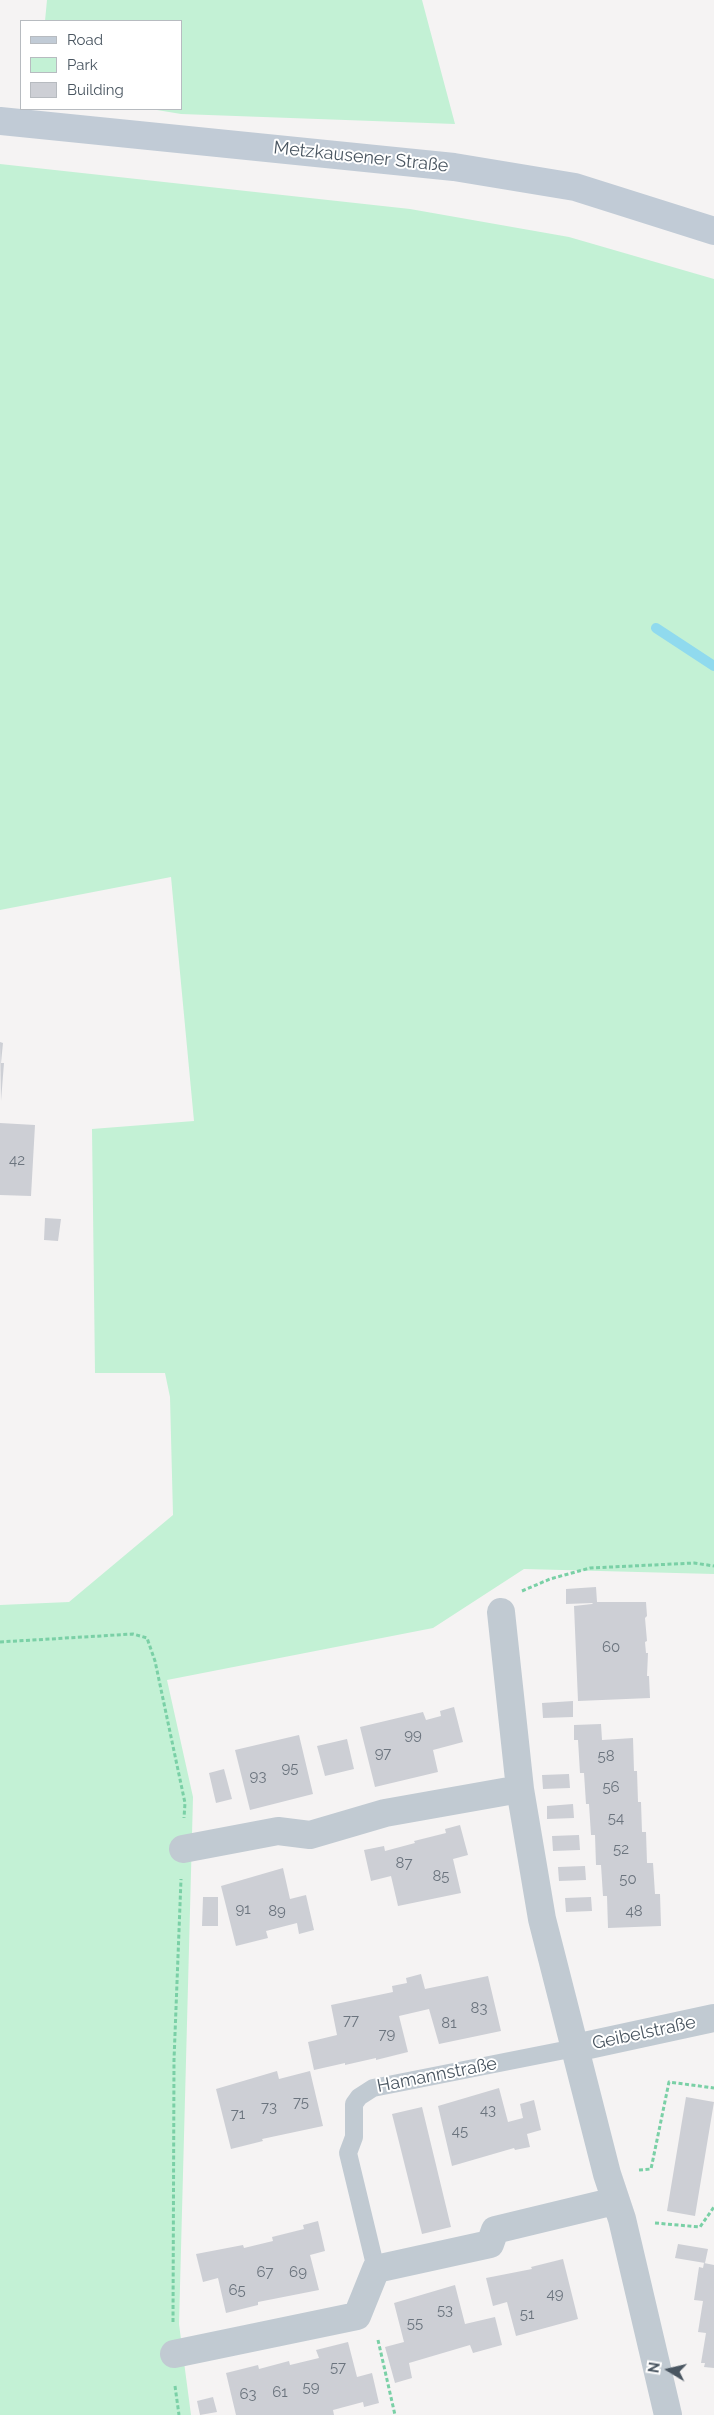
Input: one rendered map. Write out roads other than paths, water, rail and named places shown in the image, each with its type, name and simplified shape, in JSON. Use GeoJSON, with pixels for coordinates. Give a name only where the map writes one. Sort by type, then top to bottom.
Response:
{"type":"FeatureCollection","features":[{"type":"Feature","properties":{"kind":"main road","name":"Metzkausener Straße"},"geometry":{"type":"LineString","coordinates":[[0,121],[454,167],[575,187],[714,231]]}},
{"type":"Feature","properties":{"kind":"street"},"geometry":{"type":"LineString","coordinates":[[501,1612],[520,1789],[542,1919],[607,2174],[618,2210],[668,2415]]}},
{"type":"Feature","properties":{"kind":"street"},"geometry":{"type":"LineString","coordinates":[[183,1849],[278,1831],[310,1835],[385,1813],[520,1789]]}},
{"type":"Feature","properties":{"kind":"street","name":"Geibelstraße"},"geometry":{"type":"LineString","coordinates":[[575,2048],[714,2018]]}},
{"type":"Feature","properties":{"kind":"street"},"geometry":{"type":"LineString","coordinates":[[174,2354],[357,2316],[376,2269],[490,2244],[495,2230],[618,2210]]}},
{"type":"Feature","properties":{"kind":"lane","name":"Hamannstraße"},"geometry":{"type":"LineString","coordinates":[[376,2269],[348,2153],[354,2137],[352,2119],[354,2104],[359,2097],[372,2088],[575,2048]]}},
{"type":"Feature","properties":{"kind":"waterway"},"geometry":{"type":"LineString","coordinates":[[656,628],[714,666]]}}]}
